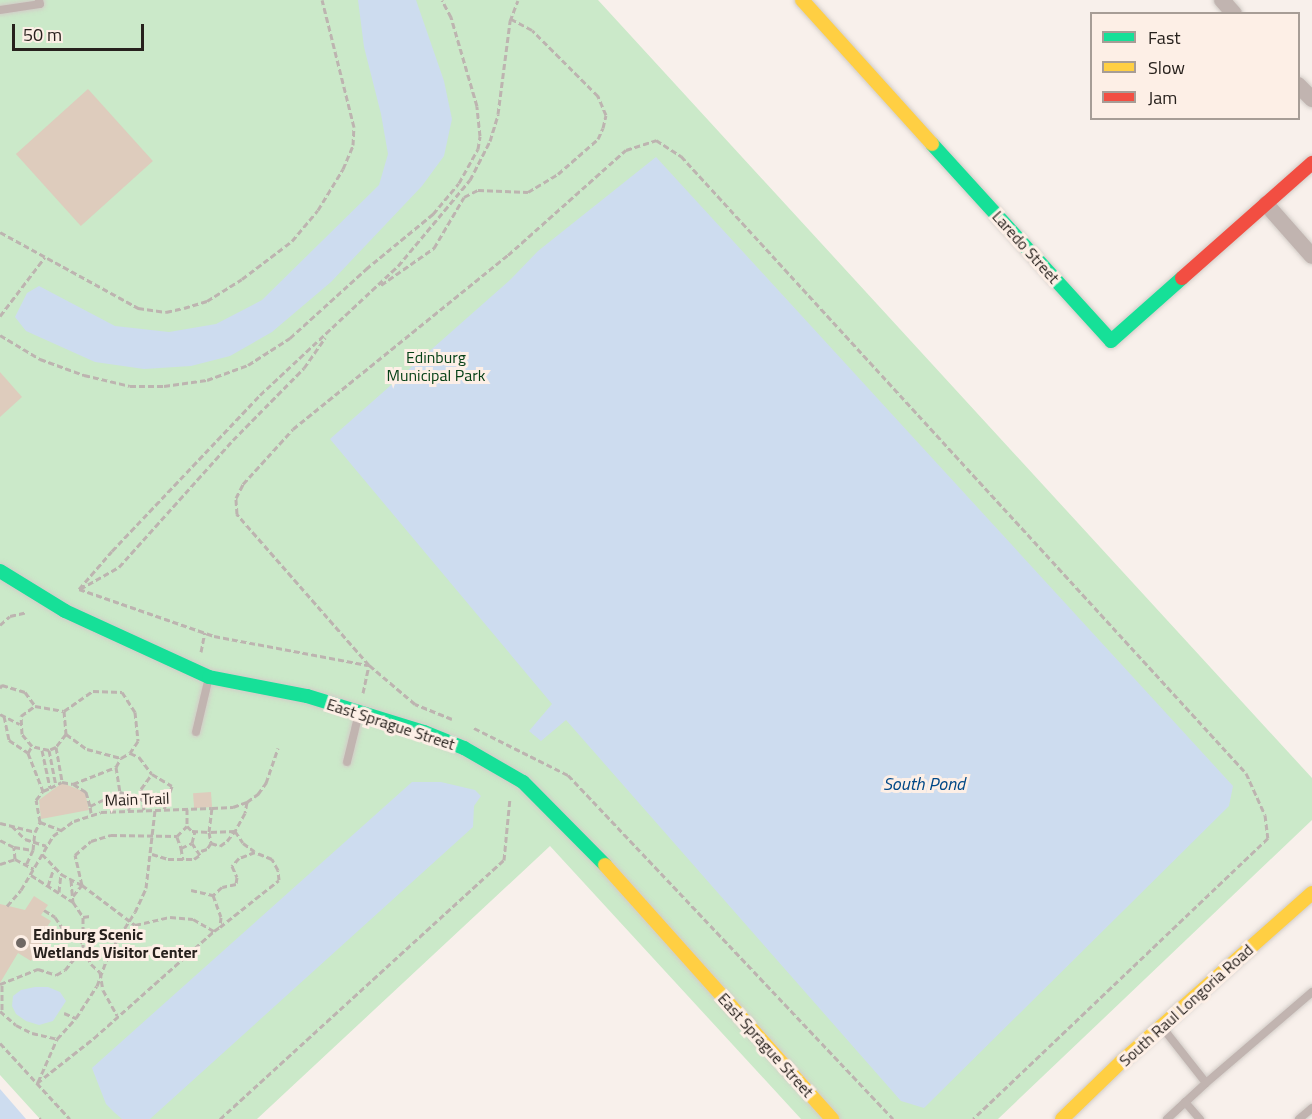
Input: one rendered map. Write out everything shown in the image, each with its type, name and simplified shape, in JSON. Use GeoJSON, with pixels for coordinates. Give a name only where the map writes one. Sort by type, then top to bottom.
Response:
{"type":"FeatureCollection","features":[{"type":"Feature","properties":{"kind":"street","name":"Laredo Street"},"geometry":{"type":"LineString","coordinates":[[802,0],[1112,341],[1266,204]]}},
{"type":"Feature","properties":{"kind":"street"},"geometry":{"type":"LineString","coordinates":[[1222,0],[1232,12]]}},
{"type":"Feature","properties":{"kind":"street"},"geometry":{"type":"LineString","coordinates":[[1300,86],[1312,99]]}},
{"type":"Feature","properties":{"kind":"street"},"geometry":{"type":"LineString","coordinates":[[1312,163],[1266,204],[1312,256]]}},
{"type":"Feature","properties":{"kind":"street","name":"East Sprague Street"},"geometry":{"type":"LineString","coordinates":[[3,578],[65,611],[209,677],[307,696],[424,732],[464,748],[524,782],[584,841],[831,1119]]}},
{"type":"Feature","properties":{"kind":"street","name":"South Raul Longoria Road"},"geometry":{"type":"LineString","coordinates":[[1062,1119],[1161,1027],[1312,893]]}},
{"type":"Feature","properties":{"kind":"lane"},"geometry":{"type":"LineString","coordinates":[[0,10],[40,4],[39,0]]}},
{"type":"Feature","properties":{"kind":"lane"},"geometry":{"type":"LineString","coordinates":[[196,732],[209,677]]}},
{"type":"Feature","properties":{"kind":"lane"},"geometry":{"type":"LineString","coordinates":[[347,762],[360,712]]}},
{"type":"Feature","properties":{"kind":"lane"},"geometry":{"type":"LineString","coordinates":[[1167,1119],[1312,992]]}},
{"type":"Feature","properties":{"kind":"lane"},"geometry":{"type":"LineString","coordinates":[[1161,1027],[1206,1083]]}},
{"type":"Feature","properties":{"kind":"lane"},"geometry":{"type":"LineString","coordinates":[[1185,1102],[1200,1119]]}},
{"type":"Feature","properties":{"kind":"lane"},"geometry":{"type":"LineString","coordinates":[[1299,1119],[1312,1108]]}},
{"type":"Feature","properties":{"kind":"path"},"geometry":{"type":"LineString","coordinates":[[0,232],[138,308],[166,312],[207,300],[242,279],[292,241],[318,210],[343,168],[353,145],[354,127],[322,0]]}},
{"type":"Feature","properties":{"kind":"path"},"geometry":{"type":"LineString","coordinates":[[0,335],[40,359],[84,375],[130,386],[164,386],[207,380],[248,365],[290,338],[366,269],[433,214],[459,183],[478,149],[480,136],[477,106],[451,17],[442,0]]}},
{"type":"Feature","properties":{"kind":"path"},"geometry":{"type":"LineString","coordinates":[[79,590],[112,550],[260,395],[398,266],[470,180],[490,141],[504,81],[511,19],[518,0]]}},
{"type":"Feature","properties":{"kind":"path"},"geometry":{"type":"LineString","coordinates":[[374,289],[428,255],[464,197],[478,190],[528,192],[558,174],[598,139],[606,115],[598,96],[532,30],[511,19]]}},
{"type":"Feature","properties":{"kind":"path"},"geometry":{"type":"LineString","coordinates":[[459,722],[415,704],[369,665],[237,514],[236,498],[243,484],[293,429],[508,255],[626,150],[656,140],[681,156],[1246,773],[1265,815],[1268,837],[973,1119]]}},
{"type":"Feature","properties":{"kind":"path"},"geometry":{"type":"LineString","coordinates":[[0,316],[45,257]]}},
{"type":"Feature","properties":{"kind":"path"},"geometry":{"type":"LineString","coordinates":[[79,590],[119,567],[233,440],[254,423],[304,369],[328,333]]}},
{"type":"Feature","properties":{"kind":"path"},"geometry":{"type":"LineString","coordinates":[[79,590],[205,632],[369,665]]}},
{"type":"Feature","properties":{"kind":"path"},"geometry":{"type":"LineString","coordinates":[[0,626],[10,616],[34,609]]}},
{"type":"Feature","properties":{"kind":"path"},"geometry":{"type":"LineString","coordinates":[[201,654],[205,632]]}},
{"type":"Feature","properties":{"kind":"path"},"geometry":{"type":"LineString","coordinates":[[362,696],[369,665]]}},
{"type":"Feature","properties":{"kind":"path"},"geometry":{"type":"LineString","coordinates":[[0,688],[2,685],[25,692],[35,706],[64,711],[93,691],[122,692],[135,712],[138,741],[130,753],[121,758],[116,767],[120,792]]}},
{"type":"Feature","properties":{"kind":"path"},"geometry":{"type":"LineString","coordinates":[[35,706],[21,716],[22,734],[32,746],[42,750],[56,747],[66,734],[64,711]]}},
{"type":"Feature","properties":{"kind":"path"},"geometry":{"type":"LineString","coordinates":[[2,715],[21,724]]}},
{"type":"Feature","properties":{"kind":"path"},"geometry":{"type":"LineString","coordinates":[[2,715],[9,740],[28,753],[44,791]]}},
{"type":"Feature","properties":{"kind":"path"},"geometry":{"type":"LineString","coordinates":[[470,726],[568,775],[893,1119]]}},
{"type":"Feature","properties":{"kind":"path"},"geometry":{"type":"LineString","coordinates":[[66,734],[87,749],[121,758]]}},
{"type":"Feature","properties":{"kind":"path"},"geometry":{"type":"LineString","coordinates":[[28,753],[32,746]]}},
{"type":"Feature","properties":{"kind":"path"},"geometry":{"type":"LineString","coordinates":[[56,747],[62,782]]}},
{"type":"Feature","properties":{"kind":"path"},"geometry":{"type":"LineString","coordinates":[[211,843],[220,846],[235,831],[245,813],[247,802],[258,794],[266,783],[278,748]]}},
{"type":"Feature","properties":{"kind":"path"},"geometry":{"type":"LineString","coordinates":[[42,750],[50,788]]}},
{"type":"Feature","properties":{"kind":"path"},"geometry":{"type":"LineString","coordinates":[[49,750],[56,785]]}},
{"type":"Feature","properties":{"kind":"path"},"geometry":{"type":"LineString","coordinates":[[130,753],[139,757],[152,774],[172,786],[164,809]]}},
{"type":"Feature","properties":{"kind":"path"},"geometry":{"type":"LineString","coordinates":[[73,784],[116,767]]}},
{"type":"Feature","properties":{"kind":"path"},"geometry":{"type":"LineString","coordinates":[[144,810],[141,789],[152,774]]}},
{"type":"Feature","properties":{"kind":"path"},"geometry":{"type":"LineString","coordinates":[[26,865],[33,850],[35,832],[40,822],[36,800],[44,791],[62,782],[73,784],[86,792],[91,813]]}},
{"type":"Feature","properties":{"kind":"path"},"geometry":{"type":"LineString","coordinates":[[90,806],[120,792],[144,800],[167,800]]}},
{"type":"Feature","properties":{"kind":"path"},"geometry":{"type":"LineString","coordinates":[[220,1119],[504,860],[511,794]]}},
{"type":"Feature","properties":{"kind":"path"},"geometry":{"type":"LineString","coordinates":[[129,796],[129,811]]}},
{"type":"Feature","properties":{"kind":"path","name":"Main Trail"},"geometry":{"type":"LineString","coordinates":[[7,906],[31,875],[46,846],[61,830],[91,813],[233,807],[247,802]]}},
{"type":"Feature","properties":{"kind":"path"},"geometry":{"type":"LineString","coordinates":[[198,852],[207,849],[211,843],[208,832],[212,808]]}},
{"type":"Feature","properties":{"kind":"path"},"geometry":{"type":"LineString","coordinates":[[82,885],[75,855],[92,841],[111,835],[177,836],[187,826],[187,809]]}},
{"type":"Feature","properties":{"kind":"path"},"geometry":{"type":"LineString","coordinates":[[37,1083],[57,1039],[76,1018],[97,986],[100,972],[146,888],[155,810]]}},
{"type":"Feature","properties":{"kind":"path"},"geometry":{"type":"LineString","coordinates":[[40,822],[61,830]]}},
{"type":"Feature","properties":{"kind":"path"},"geometry":{"type":"LineString","coordinates":[[0,824],[35,832]]}},
{"type":"Feature","properties":{"kind":"path"},"geometry":{"type":"LineString","coordinates":[[12,826],[25,839],[46,846]]}},
{"type":"Feature","properties":{"kind":"path"},"geometry":{"type":"LineString","coordinates":[[187,826],[195,831],[235,831]]}},
{"type":"Feature","properties":{"kind":"path"},"geometry":{"type":"LineString","coordinates":[[151,854],[183,860],[194,859],[200,855],[192,843],[195,831]]}},
{"type":"Feature","properties":{"kind":"path"},"geometry":{"type":"LineString","coordinates":[[37,1083],[214,932],[279,880],[278,870],[272,859],[255,852],[243,843],[235,831]]}},
{"type":"Feature","properties":{"kind":"path"},"geometry":{"type":"LineString","coordinates":[[177,836],[183,860]]}},
{"type":"Feature","properties":{"kind":"path"},"geometry":{"type":"LineString","coordinates":[[0,840],[14,847],[33,850]]}},
{"type":"Feature","properties":{"kind":"path"},"geometry":{"type":"LineString","coordinates":[[181,848],[192,843]]}},
{"type":"Feature","properties":{"kind":"path"},"geometry":{"type":"LineString","coordinates":[[14,847],[15,859]]}},
{"type":"Feature","properties":{"kind":"path"},"geometry":{"type":"LineString","coordinates":[[213,895],[222,887],[236,884],[237,877],[232,866],[238,858],[255,852]]}},
{"type":"Feature","properties":{"kind":"path"},"geometry":{"type":"LineString","coordinates":[[41,854],[61,874],[103,898],[128,922],[135,925],[170,917],[193,919],[214,932]]}},
{"type":"Feature","properties":{"kind":"path"},"geometry":{"type":"LineString","coordinates":[[0,864],[15,859],[34,869]]}},
{"type":"Feature","properties":{"kind":"path"},"geometry":{"type":"LineString","coordinates":[[48,886],[54,867]]}},
{"type":"Feature","properties":{"kind":"path"},"geometry":{"type":"LineString","coordinates":[[59,892],[61,874]]}},
{"type":"Feature","properties":{"kind":"path"},"geometry":{"type":"LineString","coordinates":[[31,875],[73,902],[83,917],[83,948],[91,964],[100,972],[103,990],[117,1016]]}},
{"type":"Feature","properties":{"kind":"path"},"geometry":{"type":"LineString","coordinates":[[71,879],[73,902]]}},
{"type":"Feature","properties":{"kind":"path"},"geometry":{"type":"LineString","coordinates":[[73,896],[82,885]]}},
{"type":"Feature","properties":{"kind":"path"},"geometry":{"type":"LineString","coordinates":[[191,890],[213,895]]}},
{"type":"Feature","properties":{"kind":"path"},"geometry":{"type":"LineString","coordinates":[[213,895],[221,917],[220,927]]}},
{"type":"Feature","properties":{"kind":"path"},"geometry":{"type":"LineString","coordinates":[[44,910],[55,917],[63,929],[83,943]]}},
{"type":"Feature","properties":{"kind":"path"},"geometry":{"type":"LineString","coordinates":[[83,917],[90,916]]}},
{"type":"Feature","properties":{"kind":"path"},"geometry":{"type":"LineString","coordinates":[[57,1039],[32,1033],[16,1025],[1,1011],[1,985],[38,969],[56,975],[65,970],[83,948]]}},
{"type":"Feature","properties":{"kind":"path"},"geometry":{"type":"LineString","coordinates":[[64,1013],[76,1018]]}},
{"type":"Feature","properties":{"kind":"path"},"geometry":{"type":"LineString","coordinates":[[0,1043],[70,1119]]}},
{"type":"Feature","properties":{"kind":"green space","name":"Edinburg Municipal Park"},"geometry":{"type":"Polygon","coordinates":[[[0,0],[598,0],[1312,778],[1312,820],[998,1119],[801,1119],[550,846],[257,1119],[40,1119],[0,1075],[0,0]]]}},
{"type":"Feature","properties":{"kind":"water"},"geometry":{"type":"Polygon","coordinates":[[[358,0],[416,0],[444,81],[452,119],[444,156],[422,186],[331,282],[272,332],[230,356],[191,366],[144,369],[95,362],[26,331],[15,317],[27,293],[39,286],[115,326],[169,332],[216,324],[262,300],[379,185],[388,154],[381,114],[364,47],[358,0]]]}},
{"type":"Feature","properties":{"kind":"water","name":"South Pond"},"geometry":{"type":"Polygon","coordinates":[[[656,157],[1233,786],[1229,806],[924,1108],[901,1101],[566,720],[541,741],[529,731],[552,704],[330,439],[511,279],[538,251],[656,157]]]}},
{"type":"Feature","properties":{"kind":"water"},"geometry":{"type":"Polygon","coordinates":[[[412,782],[441,782],[475,790],[481,796],[474,806],[473,827],[150,1119],[122,1119],[115,1113],[106,1104],[92,1068],[412,782]]]}},
{"type":"Feature","properties":{"kind":"water"},"geometry":{"type":"Polygon","coordinates":[[[48,987],[60,992],[66,1001],[53,1021],[39,1025],[26,1021],[16,1014],[12,1006],[13,996],[21,990],[48,987]]]}},
{"type":"Feature","properties":{"kind":"water"},"geometry":{"type":"Polygon","coordinates":[[[0,1089],[26,1119],[0,1119],[0,1089]]]}},
{"type":"Feature","properties":{"kind":"building"},"geometry":{"type":"Polygon","coordinates":[[[88,89],[153,161],[81,226],[16,154],[88,89]]]}},
{"type":"Feature","properties":{"kind":"building"},"geometry":{"type":"Polygon","coordinates":[[[0,372],[22,397],[0,417],[0,372]]]}},
{"type":"Feature","properties":{"kind":"building"},"geometry":{"type":"Polygon","coordinates":[[[62,783],[85,792],[89,810],[41,819],[39,800],[62,783]]]}},
{"type":"Feature","properties":{"kind":"building"},"geometry":{"type":"Polygon","coordinates":[[[211,792],[212,807],[194,808],[193,793],[211,792]]]}},
{"type":"Feature","properties":{"kind":"building","name":"Edinburg Scenic Wetlands Visitor Center"},"geometry":{"type":"Polygon","coordinates":[[[34,896],[48,905],[41,915],[51,921],[45,930],[49,933],[31,961],[18,953],[0,983],[0,904],[25,910],[34,896]]]}},
{"type":"Feature","properties":{"kind":"traffic: fast"},"geometry":{"type":"LineString","coordinates":[[932,144],[1111,341],[1182,278]]}},
{"type":"Feature","properties":{"kind":"traffic: fast"},"geometry":{"type":"LineString","coordinates":[[0,571],[65,611],[209,677],[307,696],[424,732],[464,748],[523,782],[605,865]]}},
{"type":"Feature","properties":{"kind":"traffic: slow"},"geometry":{"type":"LineString","coordinates":[[802,0],[932,144]]}},
{"type":"Feature","properties":{"kind":"traffic: slow"},"geometry":{"type":"LineString","coordinates":[[605,865],[832,1119]]}},
{"type":"Feature","properties":{"kind":"traffic: slow"},"geometry":{"type":"LineString","coordinates":[[1062,1119],[1121,1062],[1312,893]]}},
{"type":"Feature","properties":{"kind":"traffic: jam"},"geometry":{"type":"LineString","coordinates":[[1182,278],[1312,163]]}},
{"type":"Feature","properties":{"kind":"place","name":"Edinburg Scenic Wetlands Visitor Center"},"geometry":{"type":"Point","coordinates":[21,943]}}]}
